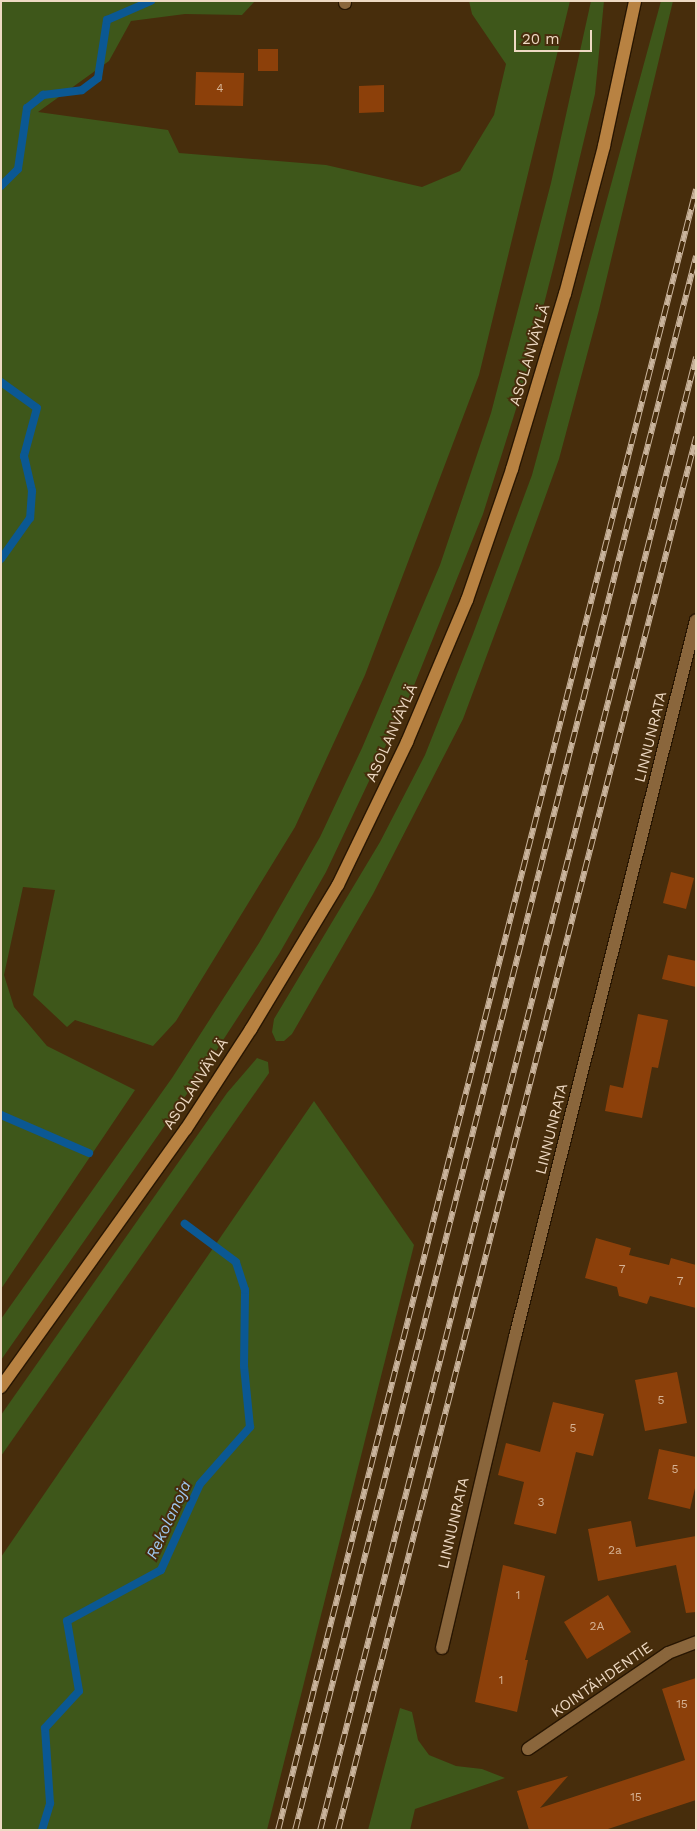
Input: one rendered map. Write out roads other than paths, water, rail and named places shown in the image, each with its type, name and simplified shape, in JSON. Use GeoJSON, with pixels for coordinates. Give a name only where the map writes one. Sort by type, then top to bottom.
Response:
{"type":"FeatureCollection","features":[{"type":"Feature","properties":{"kind":"main road","name":"ASOLANVÄYLÄ"},"geometry":{"type":"LineString","coordinates":[[1,1387],[186,1129],[251,1030],[338,885],[407,742],[467,600],[512,469],[565,294],[604,146],[635,4]]}},
{"type":"Feature","properties":{"kind":"street","name":"LINNUNRATA"},"geometry":{"type":"LineString","coordinates":[[442,1648],[518,1328],[696,620]]}},
{"type":"Feature","properties":{"kind":"street","name":"KOINTÄHDENTIE"},"geometry":{"type":"LineString","coordinates":[[528,1749],[668,1653],[696,1642]]}},
{"type":"Feature","properties":{"kind":"waterway","name":"Rekolanoja"},"geometry":{"type":"LineString","coordinates":[[1,186],[18,169],[27,108],[43,95],[82,90],[98,78],[107,20],[151,1]]}},
{"type":"Feature","properties":{"kind":"waterway","name":"Rekolanoja"},"geometry":{"type":"LineString","coordinates":[[1,382],[37,408],[24,456],[32,491],[30,518],[1,559]]}},
{"type":"Feature","properties":{"kind":"waterway","name":"Rekolanoja"},"geometry":{"type":"LineString","coordinates":[[1,1115],[89,1153]]}},
{"type":"Feature","properties":{"kind":"waterway","name":"Rekolanoja"},"geometry":{"type":"LineString","coordinates":[[42,1830],[50,1803],[45,1728],[79,1691],[67,1621],[161,1570],[200,1484],[250,1427],[244,1366],[245,1290],[236,1262],[185,1224]]}},
{"type":"Feature","properties":{"kind":"railway"},"geometry":{"type":"LineString","coordinates":[[278,1830],[696,189]]}},
{"type":"Feature","properties":{"kind":"railway"},"geometry":{"type":"LineString","coordinates":[[295,1830],[696,256]]}},
{"type":"Feature","properties":{"kind":"railway"},"geometry":{"type":"LineString","coordinates":[[320,1830],[696,357]]}},
{"type":"Feature","properties":{"kind":"railway"},"geometry":{"type":"LineString","coordinates":[[338,1830],[696,437]]}}]}
